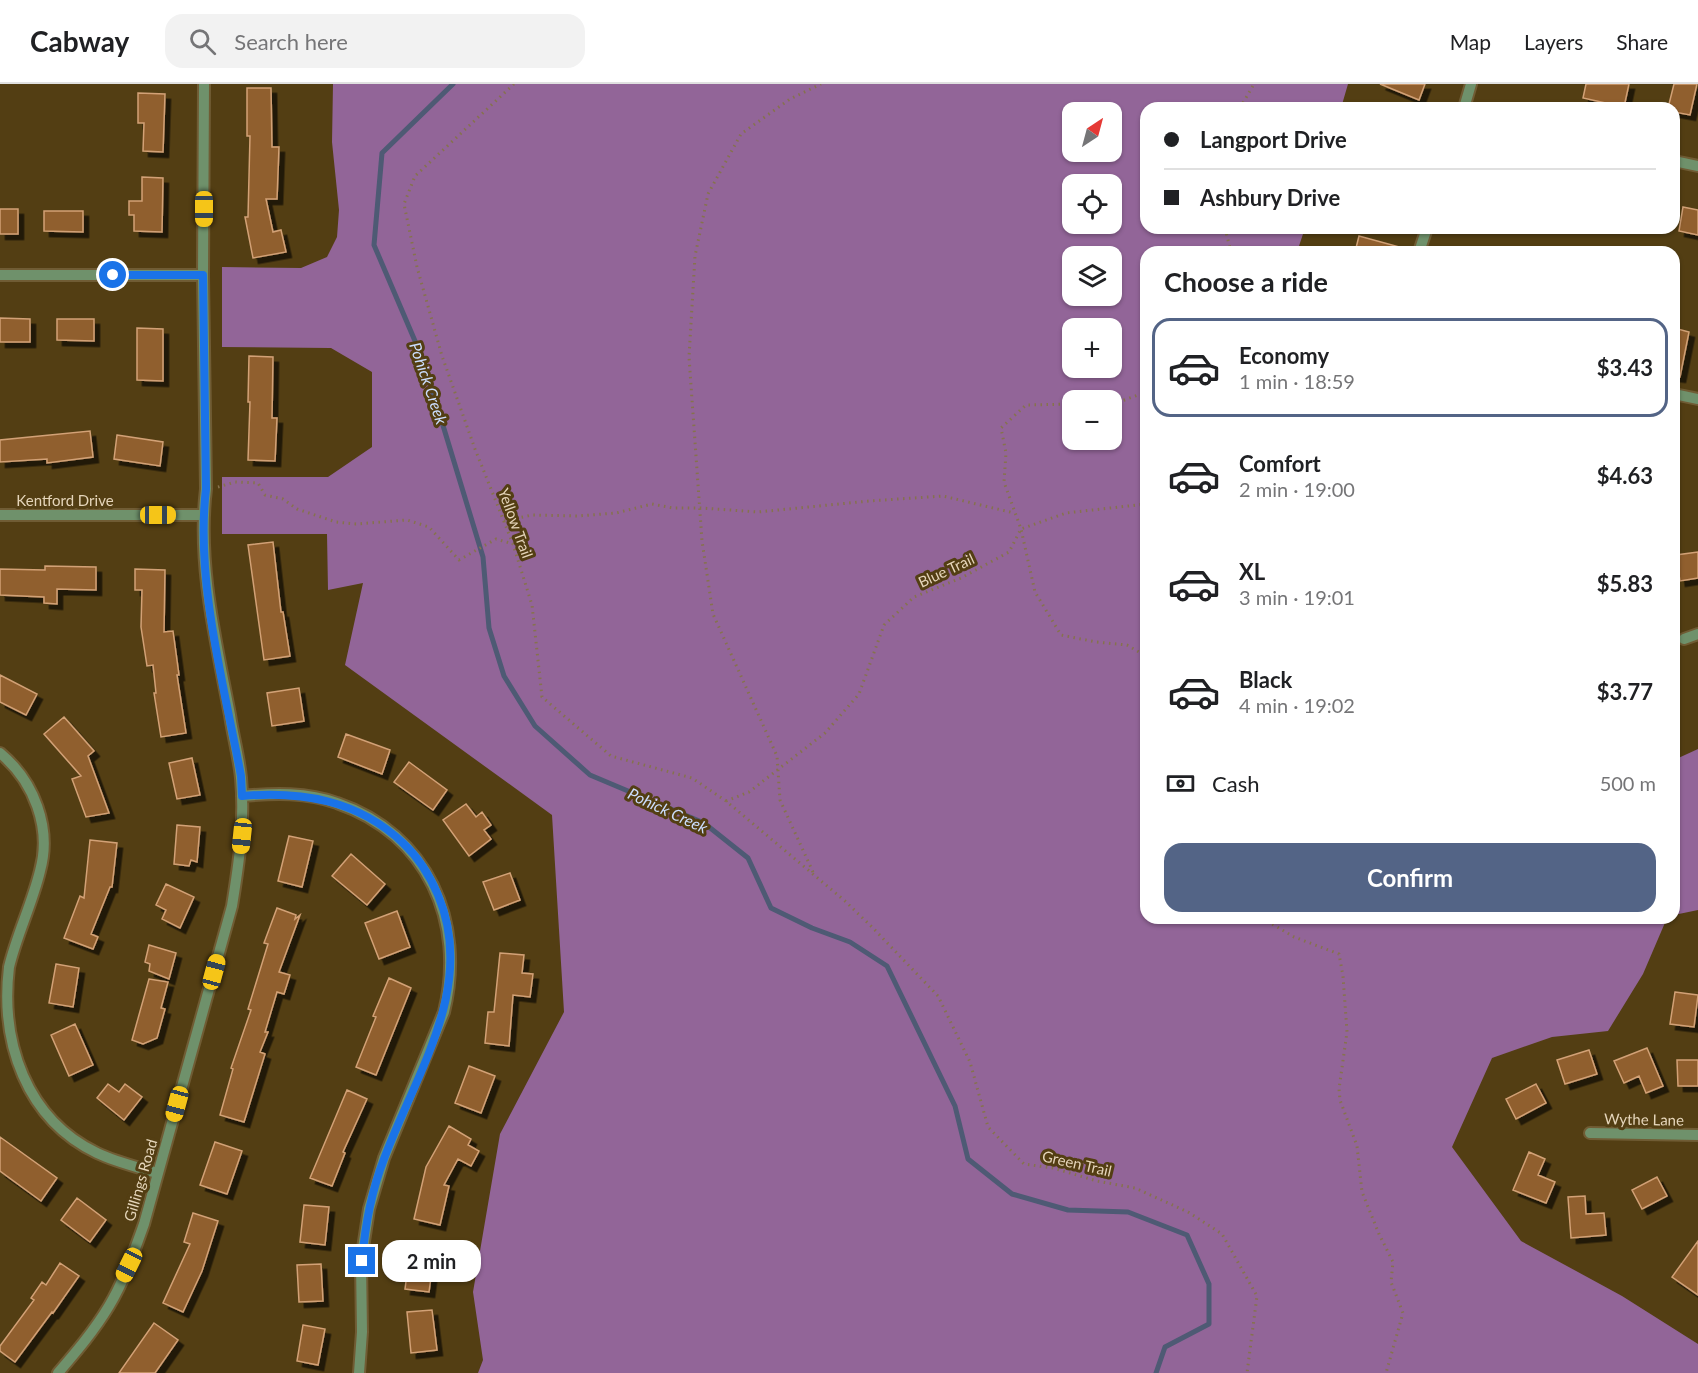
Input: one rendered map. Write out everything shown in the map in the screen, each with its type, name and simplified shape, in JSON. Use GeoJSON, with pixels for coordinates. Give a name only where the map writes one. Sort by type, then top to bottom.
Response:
{"type":"FeatureCollection","features":[{"type":"Feature","properties":{"kind":"street","name":"Gillings Road"},"geometry":{"type":"LineString","coordinates":[[58,1373],[85,1342],[110,1305],[129,1265],[144,1224],[232,906],[242,836],[241,776],[211,616],[203,515],[206,489],[203,275],[204,84]]}},
{"type":"Feature","properties":{"kind":"street"},"geometry":{"type":"LineString","coordinates":[[1466,102],[1471,84]]}},
{"type":"Feature","properties":{"kind":"street"},"geometry":{"type":"LineString","coordinates":[[1680,162],[1698,166]]}},
{"type":"Feature","properties":{"kind":"street"},"geometry":{"type":"LineString","coordinates":[[0,275],[203,275]]}},
{"type":"Feature","properties":{"kind":"street"},"geometry":{"type":"LineString","coordinates":[[1680,395],[1698,399]]}},
{"type":"Feature","properties":{"kind":"street","name":"Kentford Drive"},"geometry":{"type":"LineString","coordinates":[[0,515],[203,515]]}},
{"type":"Feature","properties":{"kind":"street"},"geometry":{"type":"LineString","coordinates":[[1684,639],[1698,634]]}},
{"type":"Feature","properties":{"kind":"street"},"geometry":{"type":"LineString","coordinates":[[0,753],[17,770],[34,798],[42,826],[44,849],[41,869],[15,945],[5,991],[6,1032],[16,1071],[37,1106],[67,1135],[104,1156],[157,1173]]}},
{"type":"Feature","properties":{"kind":"street"},"geometry":{"type":"LineString","coordinates":[[242,796],[292,794],[319,798],[353,809],[374,820],[396,836],[418,860],[435,888],[447,921],[451,965],[444,1012],[384,1158],[369,1209],[362,1261],[362,1332],[359,1373]]}},
{"type":"Feature","properties":{"kind":"street","name":"Wythe Lane"},"geometry":{"type":"LineString","coordinates":[[1590,1133],[1698,1135]]}},
{"type":"Feature","properties":{"kind":"path","name":"Yellow Trail"},"geometry":{"type":"LineString","coordinates":[[514,84],[414,176],[404,204],[417,267],[442,356],[475,449],[513,544],[532,605],[542,696],[611,756],[692,778],[726,801],[814,874]]}},
{"type":"Feature","properties":{"kind":"path"},"geometry":{"type":"LineString","coordinates":[[814,874],[780,800],[777,756],[713,614],[702,541],[688,357],[696,256],[708,194],[741,134],[790,99],[820,84]]}},
{"type":"Feature","properties":{"kind":"path"},"geometry":{"type":"LineString","coordinates":[[1244,102],[1254,84]]}},
{"type":"Feature","properties":{"kind":"path"},"geometry":{"type":"LineString","coordinates":[[1122,401],[1140,394]]}},
{"type":"Feature","properties":{"kind":"path"},"geometry":{"type":"LineString","coordinates":[[1062,404],[1026,405],[1001,428],[1006,453],[1004,482],[1021,529],[1035,592],[1061,635],[1127,645],[1140,653]]}},
{"type":"Feature","properties":{"kind":"path"},"geometry":{"type":"LineString","coordinates":[[206,489],[235,482],[258,483],[266,495],[283,499],[297,509],[336,522],[356,524],[407,520],[429,527],[459,560],[496,539],[513,544]]}},
{"type":"Feature","properties":{"kind":"path"},"geometry":{"type":"LineString","coordinates":[[504,521],[532,515],[578,516],[616,513],[652,504],[673,508],[758,512],[943,496],[1014,513]]}},
{"type":"Feature","properties":{"kind":"path"},"geometry":{"type":"LineString","coordinates":[[1021,529],[1066,513],[1140,505]]}},
{"type":"Feature","properties":{"kind":"path","name":"Blue Trail"},"geometry":{"type":"LineString","coordinates":[[726,801],[749,792],[825,733],[860,694],[884,625],[914,597],[961,578],[1009,552],[1021,529]]}},
{"type":"Feature","properties":{"kind":"path","name":"Green Trail"},"geometry":{"type":"LineString","coordinates":[[814,874],[873,928],[938,996],[970,1062],[988,1127],[1024,1164],[1053,1168],[1135,1188],[1188,1212],[1222,1234],[1257,1296],[1247,1373]]}},
{"type":"Feature","properties":{"kind":"path"},"geometry":{"type":"LineString","coordinates":[[1272,924],[1294,937],[1339,954],[1347,1032],[1340,1100],[1356,1146],[1362,1192],[1393,1262],[1391,1282],[1403,1313],[1386,1373]]}},
{"type":"Feature","properties":{"kind":"shaded area"},"geometry":{"type":"Polygon","coordinates":[[[333,84],[1348,84],[1343,102],[1140,102],[1140,234],[1303,234],[1299,246],[1140,246],[1140,924],[1664,924],[1643,974],[1608,1031],[1552,1037],[1492,1058],[1452,1147],[1521,1241],[1622,1296],[1698,1344],[1698,1373],[478,1373],[483,1360],[473,1292],[500,1134],[564,1012],[552,815],[345,665],[363,583],[328,590],[327,534],[222,534],[222,477],[328,477],[372,447],[372,372],[331,348],[222,347],[222,267],[301,268],[327,257],[337,237],[339,210],[332,142],[333,84]]]}},
{"type":"Feature","properties":{"kind":"shaded area"},"geometry":{"type":"Polygon","coordinates":[[[1698,749],[1698,910],[1680,914],[1680,757],[1698,749]]]}},
{"type":"Feature","properties":{"kind":"building"},"geometry":{"type":"Polygon","coordinates":[[[1380,84],[1425,84],[1419,100],[1380,84]]]}},
{"type":"Feature","properties":{"kind":"building"},"geometry":{"type":"Polygon","coordinates":[[[1586,84],[1629,84],[1625,102],[1601,102],[1583,98],[1586,84]]]}},
{"type":"Feature","properties":{"kind":"building"},"geometry":{"type":"Polygon","coordinates":[[[1674,84],[1697,84],[1690,115],[1680,113],[1680,102],[1670,102],[1674,84]]]}},
{"type":"Feature","properties":{"kind":"building"},"geometry":{"type":"Polygon","coordinates":[[[247,88],[271,88],[272,147],[279,147],[277,199],[266,199],[273,232],[281,230],[286,252],[253,258],[245,217],[248,217],[250,136],[247,136],[247,88]]]}},
{"type":"Feature","properties":{"kind":"building"},"geometry":{"type":"Polygon","coordinates":[[[138,93],[165,94],[163,152],[143,151],[144,123],[138,123],[138,93]]]}},
{"type":"Feature","properties":{"kind":"building"},"geometry":{"type":"Polygon","coordinates":[[[142,177],[163,178],[162,232],[134,231],[134,215],[129,215],[129,201],[142,201],[142,177]]]}},
{"type":"Feature","properties":{"kind":"building"},"geometry":{"type":"Polygon","coordinates":[[[1683,207],[1698,210],[1698,235],[1680,231],[1683,207]]]}},
{"type":"Feature","properties":{"kind":"building"},"geometry":{"type":"Polygon","coordinates":[[[0,209],[18,209],[18,234],[0,234],[0,209]]]}},
{"type":"Feature","properties":{"kind":"building"},"geometry":{"type":"Polygon","coordinates":[[[44,211],[83,211],[83,232],[44,231],[44,211]]]}},
{"type":"Feature","properties":{"kind":"building"},"geometry":{"type":"Polygon","coordinates":[[[1359,236],[1396,246],[1356,246],[1359,236]]]}},
{"type":"Feature","properties":{"kind":"building"},"geometry":{"type":"Polygon","coordinates":[[[0,318],[30,319],[30,342],[0,342],[0,318]]]}},
{"type":"Feature","properties":{"kind":"building"},"geometry":{"type":"Polygon","coordinates":[[[57,319],[94,319],[94,341],[57,340],[57,319]]]}},
{"type":"Feature","properties":{"kind":"building"},"geometry":{"type":"Polygon","coordinates":[[[137,328],[163,329],[163,381],[137,380],[137,328]]]}},
{"type":"Feature","properties":{"kind":"building"},"geometry":{"type":"Polygon","coordinates":[[[1680,330],[1689,332],[1680,377],[1680,330]]]}},
{"type":"Feature","properties":{"kind":"building"},"geometry":{"type":"Polygon","coordinates":[[[249,356],[273,357],[272,418],[277,418],[275,461],[248,460],[249,356]]]}},
{"type":"Feature","properties":{"kind":"building"},"geometry":{"type":"Polygon","coordinates":[[[90,431],[93,457],[47,463],[47,459],[0,462],[0,440],[90,431]]]}},
{"type":"Feature","properties":{"kind":"building"},"geometry":{"type":"Polygon","coordinates":[[[117,435],[163,442],[160,466],[114,459],[117,435]]]}},
{"type":"Feature","properties":{"kind":"building"},"geometry":{"type":"Polygon","coordinates":[[[273,542],[281,612],[283,612],[290,656],[264,660],[248,545],[273,542]]]}},
{"type":"Feature","properties":{"kind":"building"},"geometry":{"type":"Polygon","coordinates":[[[1698,552],[1698,578],[1680,581],[1680,554],[1698,552]]]}},
{"type":"Feature","properties":{"kind":"building"},"geometry":{"type":"Polygon","coordinates":[[[45,566],[96,567],[96,590],[57,589],[57,604],[44,603],[44,597],[0,595],[0,569],[45,570],[45,566]]]}},
{"type":"Feature","properties":{"kind":"building"},"geometry":{"type":"Polygon","coordinates":[[[135,569],[165,570],[164,632],[173,631],[186,733],[161,737],[154,693],[156,693],[153,665],[147,666],[141,627],[142,590],[135,590],[135,569]]]}},
{"type":"Feature","properties":{"kind":"building"},"geometry":{"type":"Polygon","coordinates":[[[0,675],[37,694],[26,715],[0,702],[0,675]]]}},
{"type":"Feature","properties":{"kind":"building"},"geometry":{"type":"Polygon","coordinates":[[[299,688],[304,721],[272,726],[267,693],[299,688]]]}},
{"type":"Feature","properties":{"kind":"building"},"geometry":{"type":"Polygon","coordinates":[[[64,717],[94,751],[88,756],[109,813],[86,817],[72,779],[81,776],[44,734],[64,717]]]}},
{"type":"Feature","properties":{"kind":"building"},"geometry":{"type":"Polygon","coordinates":[[[346,734],[390,750],[382,774],[338,757],[346,734]]]}},
{"type":"Feature","properties":{"kind":"building"},"geometry":{"type":"Polygon","coordinates":[[[192,758],[200,795],[177,799],[169,763],[192,758]]]}},
{"type":"Feature","properties":{"kind":"building"},"geometry":{"type":"Polygon","coordinates":[[[409,762],[447,790],[433,810],[394,782],[409,762]]]}},
{"type":"Feature","properties":{"kind":"building"},"geometry":{"type":"Polygon","coordinates":[[[466,804],[476,817],[482,812],[491,825],[484,830],[491,839],[469,856],[443,820],[466,804]]]}},
{"type":"Feature","properties":{"kind":"building"},"geometry":{"type":"Polygon","coordinates":[[[177,825],[200,827],[197,862],[191,860],[189,866],[174,864],[177,825]]]}},
{"type":"Feature","properties":{"kind":"building"},"geometry":{"type":"Polygon","coordinates":[[[289,836],[313,841],[302,887],[278,881],[289,836]]]}},
{"type":"Feature","properties":{"kind":"building"},"geometry":{"type":"Polygon","coordinates":[[[90,840],[117,843],[112,887],[110,887],[91,934],[98,937],[93,949],[64,938],[80,896],[84,898],[90,840]]]}},
{"type":"Feature","properties":{"kind":"building"},"geometry":{"type":"Polygon","coordinates":[[[351,854],[385,884],[367,905],[332,876],[351,854]]]}},
{"type":"Feature","properties":{"kind":"building"},"geometry":{"type":"Polygon","coordinates":[[[510,873],[520,900],[494,910],[483,882],[510,873]]]}},
{"type":"Feature","properties":{"kind":"building"},"geometry":{"type":"Polygon","coordinates":[[[166,884],[194,897],[180,928],[162,919],[166,910],[156,905],[166,884]]]}},
{"type":"Feature","properties":{"kind":"building"},"geometry":{"type":"Polygon","coordinates":[[[277,908],[296,915],[295,919],[300,915],[279,972],[290,975],[284,994],[277,992],[265,1032],[268,1032],[260,1052],[265,1054],[244,1122],[220,1115],[233,1069],[231,1068],[251,1010],[248,1009],[268,944],[264,943],[277,908]]]}},
{"type":"Feature","properties":{"kind":"building"},"geometry":{"type":"Polygon","coordinates":[[[397,911],[410,947],[379,959],[365,923],[397,911]]]}},
{"type":"Feature","properties":{"kind":"building"},"geometry":{"type":"Polygon","coordinates":[[[149,945],[176,953],[169,979],[149,971],[150,964],[145,962],[149,945]]]}},
{"type":"Feature","properties":{"kind":"building"},"geometry":{"type":"Polygon","coordinates":[[[500,953],[524,955],[522,973],[533,974],[530,997],[513,995],[509,1046],[485,1043],[488,1012],[494,1012],[500,953]]]}},
{"type":"Feature","properties":{"kind":"building"},"geometry":{"type":"Polygon","coordinates":[[[56,964],[79,968],[73,1007],[49,1003],[56,964]]]}},
{"type":"Feature","properties":{"kind":"building"},"geometry":{"type":"Polygon","coordinates":[[[389,978],[411,988],[376,1075],[356,1067],[389,978]]]}},
{"type":"Feature","properties":{"kind":"building"},"geometry":{"type":"Polygon","coordinates":[[[149,979],[168,982],[161,1008],[165,1009],[157,1038],[143,1044],[132,1040],[149,979]]]}},
{"type":"Feature","properties":{"kind":"building"},"geometry":{"type":"Polygon","coordinates":[[[1675,992],[1698,995],[1694,1027],[1670,1024],[1675,992]]]}},
{"type":"Feature","properties":{"kind":"building"},"geometry":{"type":"Polygon","coordinates":[[[75,1024],[93,1065],[69,1076],[51,1035],[75,1024]]]}},
{"type":"Feature","properties":{"kind":"building"},"geometry":{"type":"Polygon","coordinates":[[[1647,1048],[1663,1086],[1646,1093],[1639,1076],[1624,1083],[1614,1061],[1647,1048]]]}},
{"type":"Feature","properties":{"kind":"building"},"geometry":{"type":"Polygon","coordinates":[[[1589,1050],[1597,1074],[1565,1084],[1557,1060],[1589,1050]]]}},
{"type":"Feature","properties":{"kind":"building"},"geometry":{"type":"Polygon","coordinates":[[[1677,1060],[1698,1060],[1698,1086],[1678,1086],[1677,1060]]]}},
{"type":"Feature","properties":{"kind":"building"},"geometry":{"type":"Polygon","coordinates":[[[469,1066],[495,1076],[481,1113],[455,1103],[469,1066]]]}},
{"type":"Feature","properties":{"kind":"building"},"geometry":{"type":"Polygon","coordinates":[[[108,1084],[119,1092],[125,1084],[142,1097],[124,1120],[97,1098],[108,1084]]]}},
{"type":"Feature","properties":{"kind":"building"},"geometry":{"type":"Polygon","coordinates":[[[1536,1084],[1546,1103],[1516,1119],[1506,1099],[1536,1084]]]}},
{"type":"Feature","properties":{"kind":"building"},"geometry":{"type":"Polygon","coordinates":[[[347,1090],[367,1099],[343,1152],[345,1153],[332,1186],[310,1178],[347,1090]]]}},
{"type":"Feature","properties":{"kind":"building"},"geometry":{"type":"Polygon","coordinates":[[[449,1126],[471,1139],[468,1145],[479,1151],[471,1166],[458,1159],[444,1185],[449,1186],[440,1225],[414,1219],[426,1167],[449,1126]]]}},
{"type":"Feature","properties":{"kind":"building"},"geometry":{"type":"Polygon","coordinates":[[[0,1137],[57,1178],[41,1201],[0,1171],[0,1137]]]}},
{"type":"Feature","properties":{"kind":"building"},"geometry":{"type":"Polygon","coordinates":[[[215,1142],[242,1151],[227,1194],[200,1185],[215,1142]]]}},
{"type":"Feature","properties":{"kind":"building"},"geometry":{"type":"Polygon","coordinates":[[[1529,1152],[1545,1159],[1538,1175],[1555,1182],[1546,1203],[1513,1190],[1529,1152]]]}},
{"type":"Feature","properties":{"kind":"building"},"geometry":{"type":"Polygon","coordinates":[[[1657,1177],[1667,1196],[1642,1209],[1632,1190],[1657,1177]]]}},
{"type":"Feature","properties":{"kind":"building"},"geometry":{"type":"Polygon","coordinates":[[[1585,1196],[1586,1214],[1604,1213],[1606,1235],[1571,1238],[1568,1197],[1585,1196]]]}},
{"type":"Feature","properties":{"kind":"building"},"geometry":{"type":"Polygon","coordinates":[[[77,1198],[106,1220],[90,1242],[61,1220],[77,1198]]]}},
{"type":"Feature","properties":{"kind":"building"},"geometry":{"type":"Polygon","coordinates":[[[304,1205],[329,1207],[325,1245],[300,1242],[304,1205]]]}},
{"type":"Feature","properties":{"kind":"building"},"geometry":{"type":"Polygon","coordinates":[[[193,1213],[218,1221],[202,1271],[183,1312],[163,1303],[190,1244],[184,1242],[193,1213]]]}},
{"type":"Feature","properties":{"kind":"building"},"geometry":{"type":"Polygon","coordinates":[[[1698,1241],[1698,1295],[1672,1277],[1698,1241]]]}},
{"type":"Feature","properties":{"kind":"building"},"geometry":{"type":"Polygon","coordinates":[[[411,1244],[435,1247],[429,1292],[405,1289],[411,1244]]]}},
{"type":"Feature","properties":{"kind":"building"},"geometry":{"type":"Polygon","coordinates":[[[60,1263],[79,1276],[15,1362],[0,1351],[0,1346],[34,1300],[31,1298],[42,1282],[46,1285],[60,1263]]]}},
{"type":"Feature","properties":{"kind":"building"},"geometry":{"type":"Polygon","coordinates":[[[321,1264],[323,1301],[299,1302],[297,1265],[321,1264]]]}},
{"type":"Feature","properties":{"kind":"building"},"geometry":{"type":"Polygon","coordinates":[[[432,1310],[437,1350],[411,1353],[407,1312],[432,1310]]]}},
{"type":"Feature","properties":{"kind":"building"},"geometry":{"type":"Polygon","coordinates":[[[154,1323],[178,1340],[155,1373],[119,1373],[154,1323]]]}},
{"type":"Feature","properties":{"kind":"building"},"geometry":{"type":"Polygon","coordinates":[[[303,1325],[325,1329],[318,1365],[297,1361],[303,1325]]]}},
{"type":"Feature","properties":{"kind":"waterway","name":"Pohick Creek"},"geometry":{"type":"LineString","coordinates":[[453,84],[382,153],[374,245],[424,362],[483,557],[489,628],[504,676],[535,726],[590,775],[704,823],[748,858],[771,908],[812,928],[850,942],[887,966],[955,1106],[968,1159],[1012,1194],[1068,1210],[1128,1212],[1187,1235],[1209,1284],[1209,1324],[1165,1347],[1156,1373]]}},
{"type":"Feature","properties":{"kind":"route"},"geometry":{"type":"LineString","coordinates":[[113,275],[203,275],[206,489],[203,515],[207,587],[241,776],[242,796],[292,794],[319,798],[353,809],[382,825],[396,836],[418,860],[435,888],[447,921],[451,956],[448,995],[444,1012],[376,1180],[364,1236],[362,1261]]}}]}
